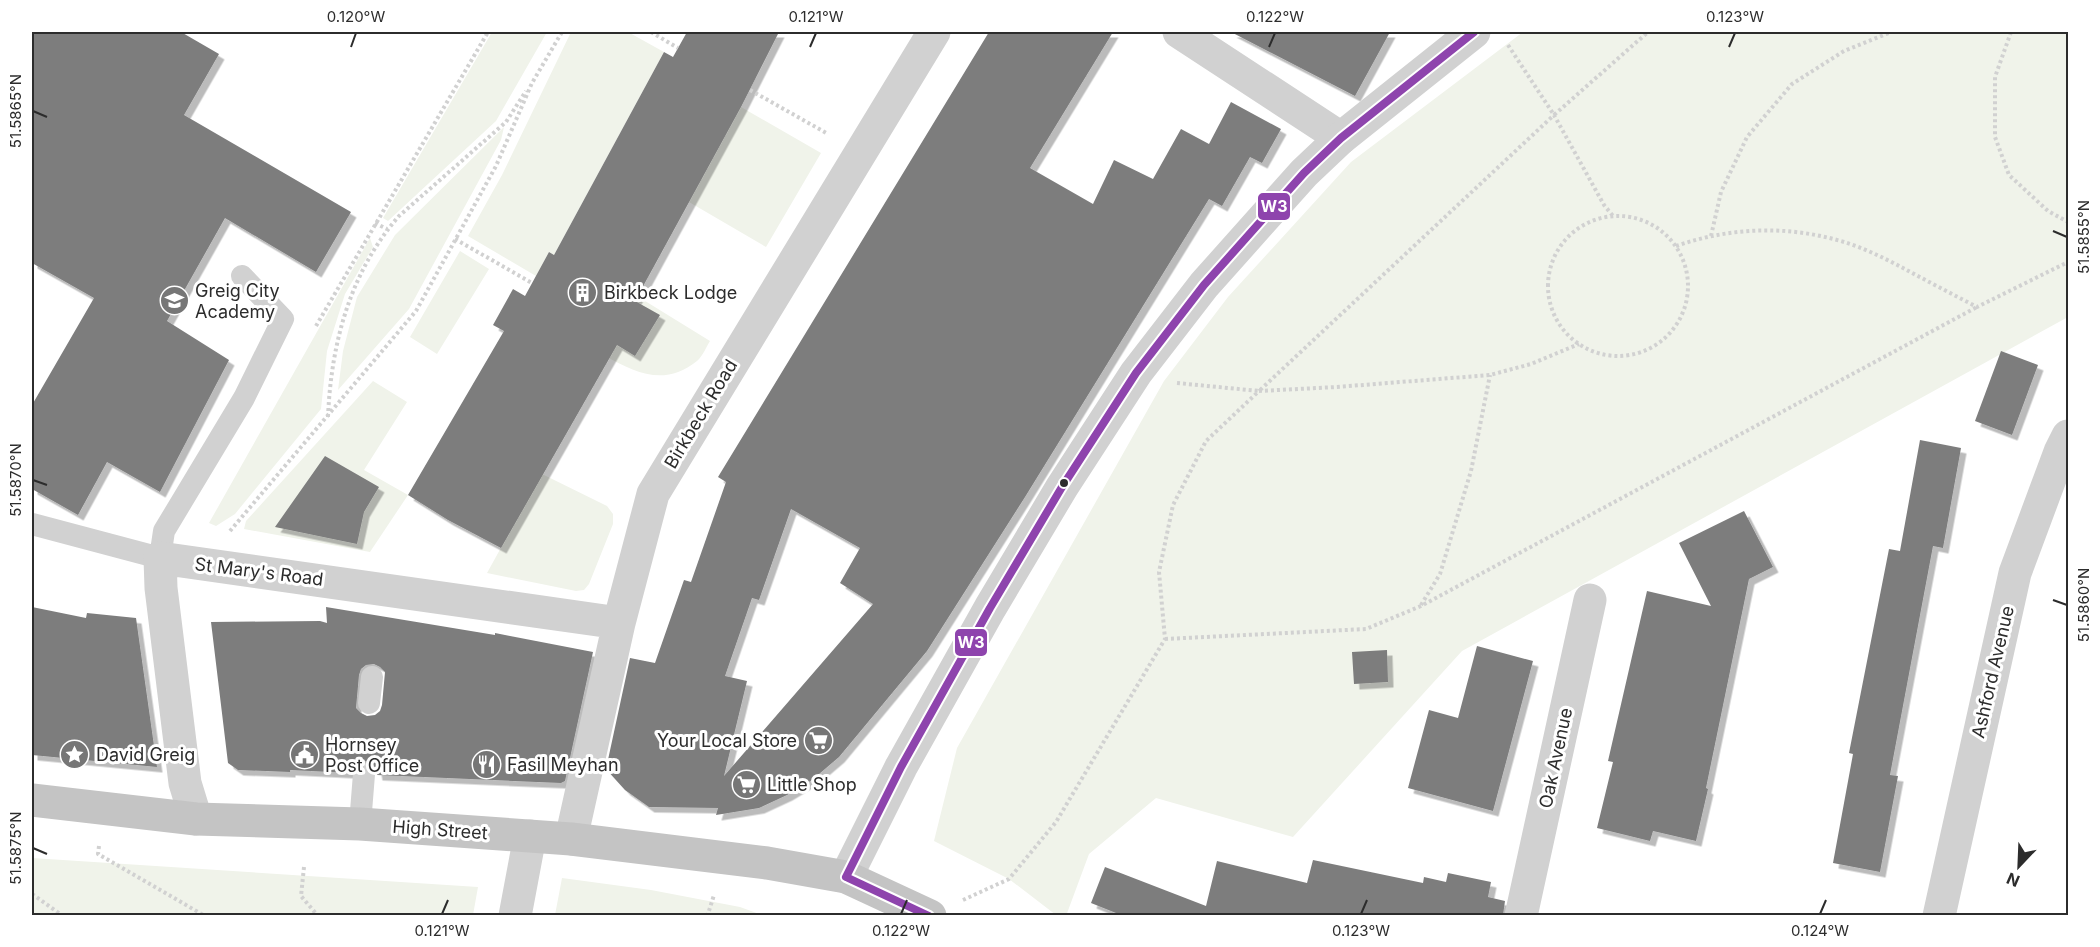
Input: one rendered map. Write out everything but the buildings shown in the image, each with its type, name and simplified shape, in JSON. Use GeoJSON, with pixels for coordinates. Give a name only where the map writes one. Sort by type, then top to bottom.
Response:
{"type":"FeatureCollection","features":[{"type":"Feature","properties":{"kind":"main road","name":"High Street"},"geometry":{"type":"LineString","coordinates":[[32,800],[196,819],[360,824],[571,839],[767,863],[846,877],[929,915]]}},
{"type":"Feature","properties":{"kind":"street","name":"Birkbeck Road"},"geometry":{"type":"LineString","coordinates":[[571,839],[619,623],[653,494],[934,32]]}},
{"type":"Feature","properties":{"kind":"street"},"geometry":{"type":"LineString","coordinates":[[1179,32],[1341,138]]}},
{"type":"Feature","properties":{"kind":"street"},"geometry":{"type":"LineString","coordinates":[[846,877],[901,767],[990,608],[1062,487],[1136,373],[1204,285],[1304,173],[1341,138],[1473,32]]}},
{"type":"Feature","properties":{"kind":"street","name":"Ashford Avenue"},"geometry":{"type":"LineString","coordinates":[[1939,915],[2015,573],[2068,436]]}},
{"type":"Feature","properties":{"kind":"street","name":"St Mary's Road"},"geometry":{"type":"LineString","coordinates":[[160,558],[619,623]]}},
{"type":"Feature","properties":{"kind":"street"},"geometry":{"type":"LineString","coordinates":[[160,558],[161,588],[186,783],[196,819]]}},
{"type":"Feature","properties":{"kind":"street","name":"Oak Avenue"},"geometry":{"type":"LineString","coordinates":[[1521,915],[1590,600]]}},
{"type":"Feature","properties":{"kind":"street"},"geometry":{"type":"LineString","coordinates":[[515,915],[530,836]]}},
{"type":"Feature","properties":{"kind":"lane"},"geometry":{"type":"LineString","coordinates":[[32,524],[160,558],[164,531],[244,398],[283,319],[242,276]]}},
{"type":"Feature","properties":{"kind":"lane"},"geometry":{"type":"LineString","coordinates":[[369,703],[372,677]]}},
{"type":"Feature","properties":{"kind":"lane"},"geometry":{"type":"LineString","coordinates":[[360,824],[364,774]]}},
{"type":"Feature","properties":{"kind":"path"},"geometry":{"type":"LineString","coordinates":[[310,336],[488,32]]}},
{"type":"Feature","properties":{"kind":"path"},"geometry":{"type":"LineString","coordinates":[[327,417],[334,349],[351,293],[387,229],[506,122],[562,32]]}},
{"type":"Feature","properties":{"kind":"path"},"geometry":{"type":"LineString","coordinates":[[651,32],[678,48]]}},
{"type":"Feature","properties":{"kind":"path"},"geometry":{"type":"LineString","coordinates":[[929,915],[1009,879],[1056,822],[1165,639],[1158,572],[1173,505],[1206,441],[1554,115],[1648,32]]}},
{"type":"Feature","properties":{"kind":"path"},"geometry":{"type":"LineString","coordinates":[[1711,236],[1721,192],[1747,137],[1792,84],[1844,51],[1891,32]]}},
{"type":"Feature","properties":{"kind":"path"},"geometry":{"type":"LineString","coordinates":[[2011,32],[1995,77],[1995,137],[2009,175],[2048,211],[2068,222]]}},
{"type":"Feature","properties":{"kind":"path"},"geometry":{"type":"LineString","coordinates":[[1508,44],[1554,115],[1604,205],[1613,216]]}},
{"type":"Feature","properties":{"kind":"path"},"geometry":{"type":"LineString","coordinates":[[228,533],[416,311],[496,166],[532,83]]}},
{"type":"Feature","properties":{"kind":"path"},"geometry":{"type":"LineString","coordinates":[[750,90],[800,118]]}},
{"type":"Feature","properties":{"kind":"path"},"geometry":{"type":"LineString","coordinates":[[1613,216],[1641,220],[1660,230],[1676,246],[1686,267],[1688,292],[1682,315],[1668,335],[1648,349],[1625,356],[1601,354],[1579,344],[1563,329],[1552,310],[1548,289],[1550,268],[1559,248],[1573,232],[1592,221],[1613,216]]}},
{"type":"Feature","properties":{"kind":"path"},"geometry":{"type":"LineString","coordinates":[[375,223],[387,229]]}},
{"type":"Feature","properties":{"kind":"path"},"geometry":{"type":"LineString","coordinates":[[1676,246],[1711,236],[1766,229],[1803,232],[1845,242],[1874,254],[1977,307]]}},
{"type":"Feature","properties":{"kind":"path"},"geometry":{"type":"LineString","coordinates":[[455,239],[532,283]]}},
{"type":"Feature","properties":{"kind":"path"},"geometry":{"type":"LineString","coordinates":[[1165,639],[1366,628],[1421,606],[1977,307],[2068,262]]}},
{"type":"Feature","properties":{"kind":"path"},"geometry":{"type":"LineString","coordinates":[[1136,373],[1164,381],[1259,391],[1337,387],[1491,375],[1531,364],[1579,344]]}},
{"type":"Feature","properties":{"kind":"path"},"geometry":{"type":"LineString","coordinates":[[1421,606],[1440,574],[1472,471],[1491,375]]}},
{"type":"Feature","properties":{"kind":"path"},"geometry":{"type":"LineString","coordinates":[[103,808],[98,854],[205,915]]}},
{"type":"Feature","properties":{"kind":"path"},"geometry":{"type":"LineString","coordinates":[[304,867],[301,896],[318,915]]}},
{"type":"Feature","properties":{"kind":"path"},"geometry":{"type":"LineString","coordinates":[[708,915],[716,891]]}},
{"type":"Feature","properties":{"kind":"path"},"geometry":{"type":"LineString","coordinates":[[32,894],[63,915]]}},
{"type":"Feature","properties":{"kind":"shaded area"},"geometry":{"type":"Polygon","coordinates":[[[492,32],[547,32],[496,121],[388,221],[383,218],[492,32]]]}},
{"type":"Feature","properties":{"kind":"shaded area"},"geometry":{"type":"Polygon","coordinates":[[[571,32],[628,32],[664,52],[554,255],[549,252],[536,276],[468,236],[502,175],[571,32]]]}},
{"type":"Feature","properties":{"kind":"shaded area"},"geometry":{"type":"Polygon","coordinates":[[[1523,32],[2068,32],[2068,317],[1462,651],[1293,837],[1156,798],[1089,854],[1066,916],[1056,915],[1009,879],[934,841],[957,748],[1164,381],[1228,297],[1351,162],[1523,32]]]}},
{"type":"Feature","properties":{"kind":"shaded area"},"geometry":{"type":"Polygon","coordinates":[[[741,107],[821,153],[766,247],[689,202],[741,107]]]}},
{"type":"Feature","properties":{"kind":"shaded area"},"geometry":{"type":"Polygon","coordinates":[[[504,127],[501,140],[409,309],[338,390],[343,351],[357,297],[395,235],[504,127]]]}},
{"type":"Feature","properties":{"kind":"shaded area"},"geometry":{"type":"Polygon","coordinates":[[[370,238],[373,247],[345,294],[327,351],[321,409],[235,514],[216,526],[209,523],[370,238]]]}},
{"type":"Feature","properties":{"kind":"shaded area"},"geometry":{"type":"Polygon","coordinates":[[[460,251],[489,269],[437,354],[410,337],[460,251]]]}},
{"type":"Feature","properties":{"kind":"shaded area"},"geometry":{"type":"Polygon","coordinates":[[[637,296],[710,341],[697,361],[673,374],[651,375],[628,368],[605,356],[637,296]]]}},
{"type":"Feature","properties":{"kind":"shaded area"},"geometry":{"type":"Polygon","coordinates":[[[373,381],[407,402],[364,470],[408,495],[370,552],[244,529],[246,521],[373,381]]]}},
{"type":"Feature","properties":{"kind":"shaded area"},"geometry":{"type":"Polygon","coordinates":[[[542,474],[607,506],[613,514],[613,524],[589,584],[584,590],[576,591],[487,573],[542,474]]]}},
{"type":"Feature","properties":{"kind":"shaded area"},"geometry":{"type":"Polygon","coordinates":[[[32,858],[478,887],[473,915],[32,915],[32,858]]]}},
{"type":"Feature","properties":{"kind":"shaded area"},"geometry":{"type":"Polygon","coordinates":[[[562,878],[651,890],[740,907],[762,915],[555,915],[562,878]]]}},
{"type":"Feature","properties":{"kind":"transit line","name":"W3"},"geometry":{"type":"LineString","coordinates":[[846,877],[901,767],[990,608],[1062,487],[1136,373],[1204,285],[1304,173],[1341,138],[1474,32]]}},
{"type":"Feature","properties":{"kind":"transit line","name":"W3"},"geometry":{"type":"LineString","coordinates":[[846,877],[929,916]]}},
{"type":"Feature","properties":{"kind":"place","name":"Birkbeck Lodge"},"geometry":{"type":"Point","coordinates":[583,293]}},
{"type":"Feature","properties":{"kind":"place","name":"Greig City Academy"},"geometry":{"type":"Point","coordinates":[174,301]}},
{"type":"Feature","properties":{"kind":"place","name":"Your Local Store"},"geometry":{"type":"Point","coordinates":[818,741]}},
{"type":"Feature","properties":{"kind":"place","name":"David Greig"},"geometry":{"type":"Point","coordinates":[75,755]}},
{"type":"Feature","properties":{"kind":"place","name":"Hornsey Post Office"},"geometry":{"type":"Point","coordinates":[304,755]}},
{"type":"Feature","properties":{"kind":"place","name":"Fasil Meyhan"},"geometry":{"type":"Point","coordinates":[486,765]}},
{"type":"Feature","properties":{"kind":"place","name":"Little Shop"},"geometry":{"type":"Point","coordinates":[746,785]}}]}
